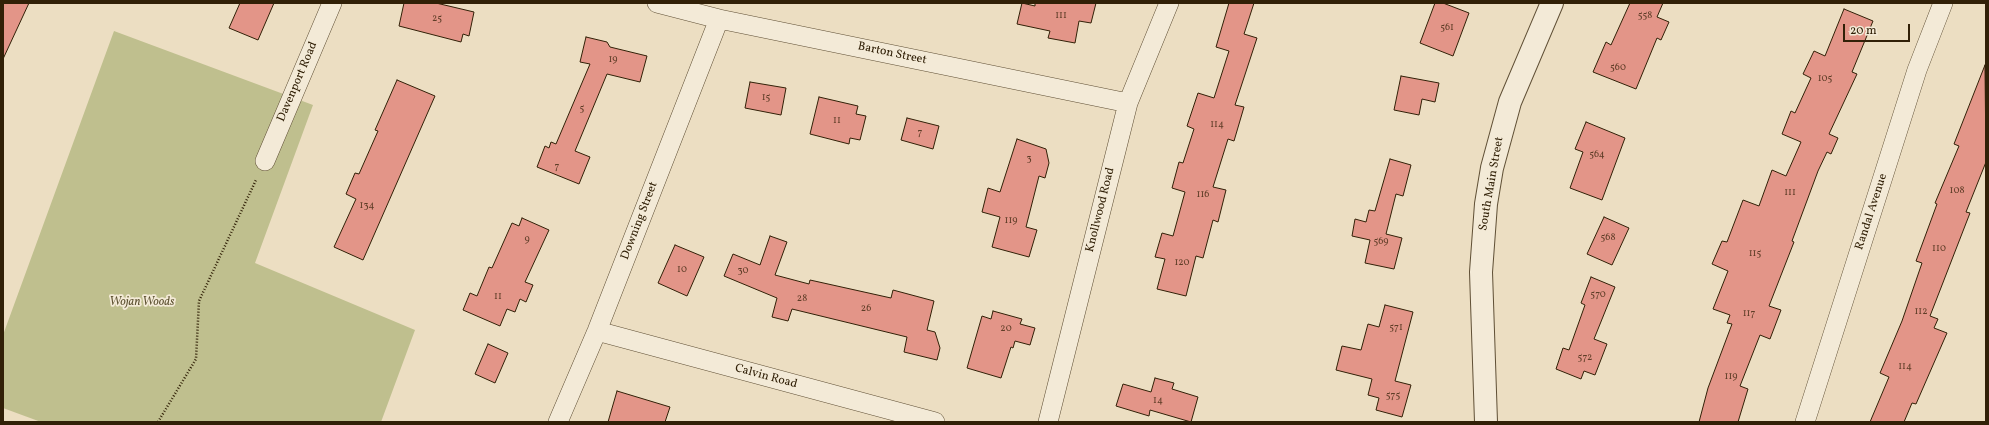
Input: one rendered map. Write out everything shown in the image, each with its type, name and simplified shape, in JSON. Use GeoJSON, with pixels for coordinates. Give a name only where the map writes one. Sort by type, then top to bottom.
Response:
{"type":"FeatureCollection","features":[{"type":"Feature","properties":{"kind":"street","name":"Davenport Road"},"geometry":{"type":"LineString","coordinates":[[265,161],[332,3]]}},
{"type":"Feature","properties":{"kind":"street","name":"Barton Street"},"geometry":{"type":"LineString","coordinates":[[657,3],[719,19],[1128,103]]}},
{"type":"Feature","properties":{"kind":"street","name":"Knollwood Road"},"geometry":{"type":"LineString","coordinates":[[1048,422],[1128,103],[1169,3]]}},
{"type":"Feature","properties":{"kind":"street","name":"South Main Street"},"geometry":{"type":"LineString","coordinates":[[1486,422],[1481,272],[1486,204],[1494,161],[1510,102],[1552,3]]}},
{"type":"Feature","properties":{"kind":"street","name":"Randal Avenue"},"geometry":{"type":"LineString","coordinates":[[1805,422],[1917,70],[1943,3]]}},
{"type":"Feature","properties":{"kind":"street","name":"Downing Street"},"geometry":{"type":"LineString","coordinates":[[558,422],[597,331],[719,19]]}},
{"type":"Feature","properties":{"kind":"street","name":"Calvin Road"},"geometry":{"type":"LineString","coordinates":[[597,331],[934,422]]}},
{"type":"Feature","properties":{"kind":"path"},"geometry":{"type":"LineString","coordinates":[[158,422],[196,359],[199,301],[265,161]]}},
{"type":"Feature","properties":{"kind":"green space","name":"Wojan Woods"},"geometry":{"type":"Polygon","coordinates":[[[114,31],[313,105],[255,263],[415,330],[381,422],[41,422],[3,408],[3,335],[114,31]]]}},
{"type":"Feature","properties":{"kind":"building"},"geometry":{"type":"Polygon","coordinates":[[[3,3],[29,3],[3,59],[3,3]]]}},
{"type":"Feature","properties":{"kind":"building"},"geometry":{"type":"Polygon","coordinates":[[[240,3],[274,3],[258,40],[229,28],[240,3]]]}},
{"type":"Feature","properties":{"kind":"building"},"geometry":{"type":"Polygon","coordinates":[[[404,3],[436,3],[474,12],[469,36],[463,34],[461,42],[399,26],[404,3]]]}},
{"type":"Feature","properties":{"kind":"building"},"geometry":{"type":"Polygon","coordinates":[[[1022,3],[1035,6],[1035,3],[1096,3],[1091,23],[1079,21],[1075,43],[1048,38],[1050,31],[1017,24],[1022,3]]]}},
{"type":"Feature","properties":{"kind":"building"},"geometry":{"type":"Polygon","coordinates":[[[1229,3],[1254,3],[1244,34],[1257,38],[1235,105],[1244,107],[1234,141],[1228,139],[1213,187],[1226,190],[1218,222],[1213,220],[1203,258],[1196,256],[1186,296],[1157,289],[1165,259],[1155,257],[1162,233],[1173,236],[1185,192],[1172,188],[1179,162],[1183,163],[1194,129],[1187,126],[1198,93],[1214,98],[1229,51],[1216,47],[1229,3]]]}},
{"type":"Feature","properties":{"kind":"building"},"geometry":{"type":"Polygon","coordinates":[[[1435,3],[1443,3],[1469,13],[1453,56],[1420,43],[1435,3]]]}},
{"type":"Feature","properties":{"kind":"building"},"geometry":{"type":"Polygon","coordinates":[[[1630,3],[1663,3],[1657,17],[1669,22],[1661,40],[1657,38],[1636,89],[1593,72],[1606,42],[1611,45],[1630,3]]]}},
{"type":"Feature","properties":{"kind":"building"},"geometry":{"type":"Polygon","coordinates":[[[1844,9],[1873,21],[1852,72],[1857,74],[1829,134],[1838,138],[1831,154],[1827,152],[1818,171],[1792,241],[1794,242],[1769,306],[1781,310],[1770,339],[1760,335],[1740,386],[1748,389],[1738,422],[1699,422],[1708,388],[1732,324],[1727,323],[1730,315],[1713,309],[1728,271],[1712,264],[1722,241],[1727,242],[1743,200],[1759,206],[1772,170],[1786,176],[1801,142],[1782,134],[1791,111],[1795,113],[1811,78],[1803,74],[1814,51],[1825,56],[1844,9]]]}},
{"type":"Feature","properties":{"kind":"building"},"geometry":{"type":"Polygon","coordinates":[[[586,37],[607,42],[610,47],[647,56],[640,82],[607,74],[575,151],[590,157],[579,184],[537,167],[545,146],[549,148],[551,142],[556,144],[590,64],[580,62],[586,37]]]}},
{"type":"Feature","properties":{"kind":"building"},"geometry":{"type":"Polygon","coordinates":[[[1985,65],[1986,162],[1966,212],[1970,213],[1930,316],[1938,319],[1934,328],[1947,333],[1916,404],[1912,403],[1904,422],[1870,422],[1889,377],[1880,373],[1902,321],[1922,263],[1916,261],[1937,204],[1935,203],[1959,146],[1954,144],[1985,65]]]}},
{"type":"Feature","properties":{"kind":"building"},"geometry":{"type":"Polygon","coordinates":[[[1401,76],[1439,83],[1435,102],[1422,99],[1419,115],[1394,110],[1401,76]]]}},
{"type":"Feature","properties":{"kind":"building"},"geometry":{"type":"Polygon","coordinates":[[[397,80],[435,96],[363,260],[334,247],[356,199],[346,194],[355,173],[359,174],[378,131],[375,130],[397,80]]]}},
{"type":"Feature","properties":{"kind":"building"},"geometry":{"type":"Polygon","coordinates":[[[750,82],[786,88],[781,115],[745,108],[750,82]]]}},
{"type":"Feature","properties":{"kind":"building"},"geometry":{"type":"Polygon","coordinates":[[[819,97],[858,106],[856,114],[866,116],[860,140],[850,138],[849,144],[810,134],[819,97]]]}},
{"type":"Feature","properties":{"kind":"building"},"geometry":{"type":"Polygon","coordinates":[[[907,118],[939,126],[933,149],[901,140],[907,118]]]}},
{"type":"Feature","properties":{"kind":"building"},"geometry":{"type":"Polygon","coordinates":[[[1586,122],[1625,138],[1602,200],[1570,188],[1583,152],[1575,149],[1586,122]]]}},
{"type":"Feature","properties":{"kind":"building"},"geometry":{"type":"Polygon","coordinates":[[[1017,139],[1046,149],[1049,163],[1045,178],[1039,176],[1026,227],[1037,230],[1029,257],[992,247],[1000,217],[982,212],[988,188],[1000,192],[1017,139]]]}},
{"type":"Feature","properties":{"kind":"building"},"geometry":{"type":"Polygon","coordinates":[[[1390,159],[1411,165],[1403,196],[1396,194],[1386,234],[1402,238],[1394,269],[1365,263],[1370,240],[1352,236],[1355,219],[1366,222],[1369,210],[1375,211],[1390,159]]]}},
{"type":"Feature","properties":{"kind":"building"},"geometry":{"type":"Polygon","coordinates":[[[1604,217],[1629,228],[1612,265],[1587,254],[1604,217]]]}},
{"type":"Feature","properties":{"kind":"building"},"geometry":{"type":"Polygon","coordinates":[[[522,218],[549,230],[525,282],[533,285],[526,302],[520,299],[515,312],[507,309],[500,326],[463,310],[470,293],[477,296],[489,267],[492,268],[512,223],[519,226],[522,218]]]}},
{"type":"Feature","properties":{"kind":"building"},"geometry":{"type":"Polygon","coordinates":[[[770,236],[787,242],[775,275],[809,284],[810,280],[891,298],[893,290],[934,301],[927,330],[935,332],[940,348],[937,360],[904,352],[907,337],[792,309],[788,321],[772,317],[777,298],[724,276],[733,254],[760,265],[770,236]]]}},
{"type":"Feature","properties":{"kind":"building"},"geometry":{"type":"Polygon","coordinates":[[[675,245],[704,257],[687,296],[658,283],[675,245]]]}},
{"type":"Feature","properties":{"kind":"building"},"geometry":{"type":"Polygon","coordinates":[[[1591,277],[1615,287],[1594,339],[1607,344],[1595,375],[1584,371],[1581,379],[1556,369],[1563,348],[1569,350],[1585,305],[1581,303],[1591,277]]]}},
{"type":"Feature","properties":{"kind":"building"},"geometry":{"type":"Polygon","coordinates":[[[1385,305],[1413,312],[1395,381],[1411,385],[1402,417],[1376,410],[1379,398],[1368,395],[1372,379],[1336,370],[1342,346],[1361,350],[1368,324],[1379,327],[1385,305]]]}},
{"type":"Feature","properties":{"kind":"building"},"geometry":{"type":"Polygon","coordinates":[[[993,311],[1022,319],[1020,324],[1035,328],[1030,345],[1015,341],[1013,348],[1011,347],[1001,378],[967,368],[982,316],[991,319],[993,311]]]}},
{"type":"Feature","properties":{"kind":"building"},"geometry":{"type":"Polygon","coordinates":[[[488,344],[508,353],[495,383],[475,374],[488,344]]]}},
{"type":"Feature","properties":{"kind":"building"},"geometry":{"type":"Polygon","coordinates":[[[1155,378],[1174,383],[1172,389],[1198,397],[1191,422],[1150,410],[1149,416],[1116,406],[1123,384],[1151,392],[1155,378]]]}},
{"type":"Feature","properties":{"kind":"building"},"geometry":{"type":"Polygon","coordinates":[[[617,391],[670,407],[665,422],[608,422],[617,391]]]}}]}
